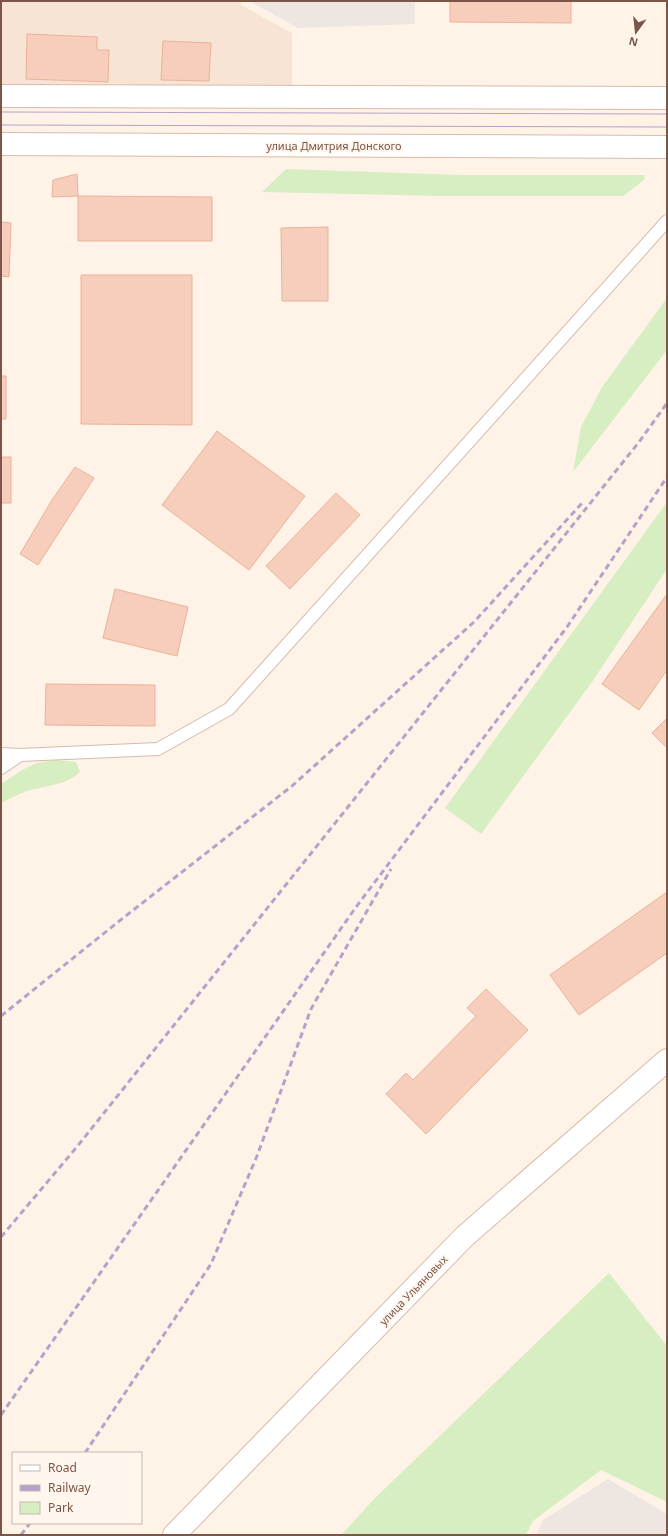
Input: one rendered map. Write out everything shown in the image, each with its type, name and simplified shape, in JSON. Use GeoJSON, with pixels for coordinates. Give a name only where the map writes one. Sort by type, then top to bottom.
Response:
{"type":"FeatureCollection","features":[{"type":"Feature","properties":{"kind":"street"},"geometry":{"type":"LineString","coordinates":[[1,96],[667,98]]}},
{"type":"Feature","properties":{"kind":"street","name":"улица Дмитрия Донского"},"geometry":{"type":"LineString","coordinates":[[1,144],[667,147]]}},
{"type":"Feature","properties":{"kind":"street","name":"улица Ульяновых"},"geometry":{"type":"LineString","coordinates":[[174,1535],[465,1236],[667,1060]]}},
{"type":"Feature","properties":{"kind":"lane"},"geometry":{"type":"LineString","coordinates":[[1,754],[20,755],[158,749],[229,709],[667,222]]}},
{"type":"Feature","properties":{"kind":"lane"},"geometry":{"type":"LineString","coordinates":[[1,768],[20,755]]}},
{"type":"Feature","properties":{"kind":"shaded area"},"geometry":{"type":"Polygon","coordinates":[[[1,1],[241,1],[241,5],[292,33],[292,87],[1,85],[1,1]]]}},
{"type":"Feature","properties":{"kind":"shaded area"},"geometry":{"type":"Polygon","coordinates":[[[249,1],[415,1],[415,24],[298,28],[249,1]]]}},
{"type":"Feature","properties":{"kind":"shaded area"},"geometry":{"type":"Polygon","coordinates":[[[608,1479],[667,1514],[667,1535],[536,1535],[543,1520],[608,1479]]]}},
{"type":"Feature","properties":{"kind":"green space"},"geometry":{"type":"Polygon","coordinates":[[[286,169],[462,175],[645,175],[644,180],[623,196],[441,196],[262,192],[286,169]]]}},
{"type":"Feature","properties":{"kind":"green space"},"geometry":{"type":"Polygon","coordinates":[[[667,298],[667,350],[573,472],[581,427],[602,387],[667,298]]]}},
{"type":"Feature","properties":{"kind":"green space"},"geometry":{"type":"Polygon","coordinates":[[[667,502],[667,569],[592,682],[481,834],[445,808],[667,502]]]}},
{"type":"Feature","properties":{"kind":"green space"},"geometry":{"type":"Polygon","coordinates":[[[56,760],[76,762],[80,772],[69,780],[27,791],[1,803],[1,784],[22,770],[37,763],[56,760]]]}},
{"type":"Feature","properties":{"kind":"green space"},"geometry":{"type":"Polygon","coordinates":[[[609,1273],[667,1346],[667,1502],[601,1470],[533,1521],[526,1535],[341,1535],[375,1498],[609,1273]]]}},
{"type":"Feature","properties":{"kind":"building"},"geometry":{"type":"Polygon","coordinates":[[[450,1],[571,1],[571,23],[450,22],[450,1]]]}},
{"type":"Feature","properties":{"kind":"building"},"geometry":{"type":"Polygon","coordinates":[[[27,34],[97,37],[97,50],[109,50],[108,82],[26,79],[27,34]]]}},
{"type":"Feature","properties":{"kind":"building"},"geometry":{"type":"Polygon","coordinates":[[[163,41],[211,43],[209,81],[161,80],[163,41]]]}},
{"type":"Feature","properties":{"kind":"building"},"geometry":{"type":"Polygon","coordinates":[[[77,174],[78,196],[52,197],[53,180],[77,174]]]}},
{"type":"Feature","properties":{"kind":"building"},"geometry":{"type":"Polygon","coordinates":[[[78,196],[212,197],[212,241],[78,241],[78,196]]]}},
{"type":"Feature","properties":{"kind":"building"},"geometry":{"type":"Polygon","coordinates":[[[1,222],[11,223],[9,277],[1,276],[1,222]]]}},
{"type":"Feature","properties":{"kind":"building"},"geometry":{"type":"Polygon","coordinates":[[[328,227],[328,301],[282,301],[281,228],[328,227]]]}},
{"type":"Feature","properties":{"kind":"building"},"geometry":{"type":"Polygon","coordinates":[[[81,275],[192,275],[192,425],[81,424],[81,275]]]}},
{"type":"Feature","properties":{"kind":"building"},"geometry":{"type":"Polygon","coordinates":[[[1,376],[6,376],[6,419],[1,419],[1,376]]]}},
{"type":"Feature","properties":{"kind":"building"},"geometry":{"type":"Polygon","coordinates":[[[217,431],[305,496],[249,570],[162,505],[217,431]]]}},
{"type":"Feature","properties":{"kind":"building"},"geometry":{"type":"Polygon","coordinates":[[[1,457],[11,457],[11,503],[1,503],[1,457]]]}},
{"type":"Feature","properties":{"kind":"building"},"geometry":{"type":"Polygon","coordinates":[[[75,467],[94,478],[38,565],[20,554],[52,500],[75,467]]]}},
{"type":"Feature","properties":{"kind":"building"},"geometry":{"type":"Polygon","coordinates":[[[336,493],[360,515],[290,589],[266,566],[336,493]]]}},
{"type":"Feature","properties":{"kind":"building"},"geometry":{"type":"Polygon","coordinates":[[[115,589],[188,607],[177,656],[103,638],[115,589]]]}},
{"type":"Feature","properties":{"kind":"building"},"geometry":{"type":"Polygon","coordinates":[[[667,594],[667,670],[639,710],[602,684],[667,594]]]}},
{"type":"Feature","properties":{"kind":"building"},"geometry":{"type":"Polygon","coordinates":[[[46,684],[155,685],[155,726],[45,725],[46,684]]]}},
{"type":"Feature","properties":{"kind":"building"},"geometry":{"type":"Polygon","coordinates":[[[667,718],[667,748],[652,733],[667,718]]]}},
{"type":"Feature","properties":{"kind":"building"},"geometry":{"type":"Polygon","coordinates":[[[667,892],[667,953],[579,1015],[550,975],[667,892]]]}},
{"type":"Feature","properties":{"kind":"building"},"geometry":{"type":"Polygon","coordinates":[[[486,989],[528,1030],[426,1134],[386,1094],[406,1073],[413,1080],[476,1016],[467,1008],[486,989]]]}},
{"type":"Feature","properties":{"kind":"tram line"},"geometry":{"type":"LineString","coordinates":[[1,112],[667,114]]}},
{"type":"Feature","properties":{"kind":"tram line"},"geometry":{"type":"LineString","coordinates":[[1,125],[667,127]]}},
{"type":"Feature","properties":{"kind":"railway"},"geometry":{"type":"LineString","coordinates":[[1,1237],[76,1148],[639,442],[667,403]]}},
{"type":"Feature","properties":{"kind":"railway"},"geometry":{"type":"LineString","coordinates":[[1,1415],[356,907],[567,627],[667,477]]}},
{"type":"Feature","properties":{"kind":"railway"},"geometry":{"type":"LineString","coordinates":[[1,1016],[292,786],[474,622],[583,502]]}},
{"type":"Feature","properties":{"kind":"railway"},"geometry":{"type":"LineString","coordinates":[[86,1452],[211,1264],[257,1156],[311,1009],[391,869]]}},
{"type":"Feature","properties":{"kind":"railway"},"geometry":{"type":"LineString","coordinates":[[21,1535],[29,1524]]}}]}
